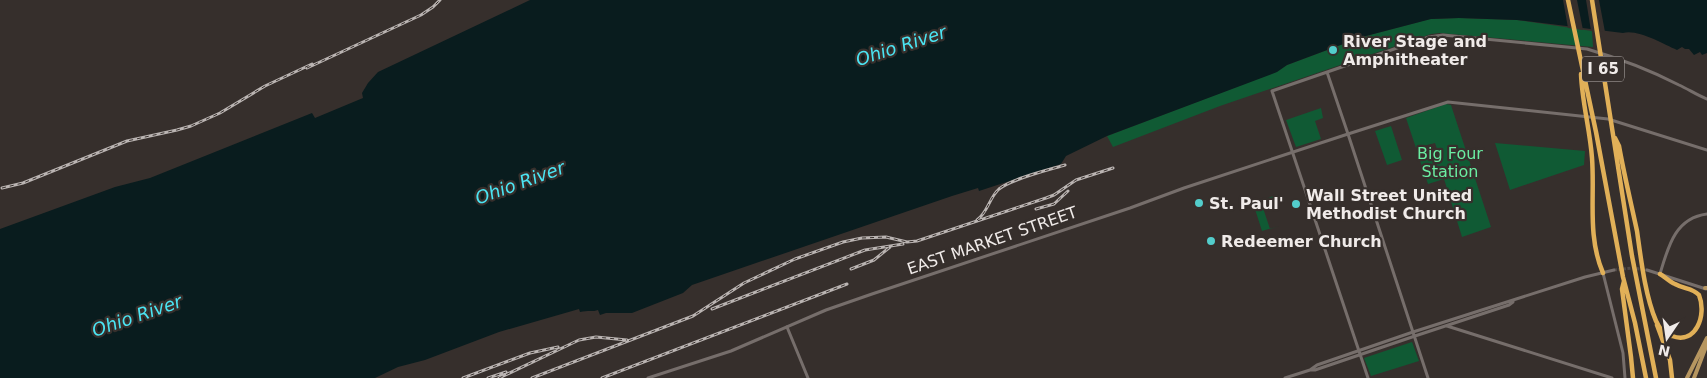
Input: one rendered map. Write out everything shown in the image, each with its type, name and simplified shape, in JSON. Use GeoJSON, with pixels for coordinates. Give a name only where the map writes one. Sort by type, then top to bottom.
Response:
{"type":"FeatureCollection","features":[{"type":"Feature","properties":{"kind":"highway","name":"I 65"},"geometry":{"type":"LineString","coordinates":[[1568,0],[1646,378]]}},
{"type":"Feature","properties":{"kind":"highway","name":"I 65"},"geometry":{"type":"LineString","coordinates":[[1592,2],[1636,280],[1656,378]]}},
{"type":"Feature","properties":{"kind":"highway"},"geometry":{"type":"LineString","coordinates":[[1580,60],[1582,90],[1592,159],[1594,239],[1603,273]]}},
{"type":"Feature","properties":{"kind":"highway"},"geometry":{"type":"LineString","coordinates":[[1613,135],[1619,146],[1646,281],[1653,311],[1670,360],[1672,378]]}},
{"type":"Feature","properties":{"kind":"highway"},"geometry":{"type":"LineString","coordinates":[[1653,311],[1662,330],[1668,335],[1678,338],[1688,337],[1698,332],[1706,317],[1705,306],[1699,295],[1676,285],[1660,274]]}},
{"type":"Feature","properties":{"kind":"highway"},"geometry":{"type":"LineString","coordinates":[[1624,278],[1622,289],[1633,375]]}},
{"type":"Feature","properties":{"kind":"main road"},"geometry":{"type":"LineString","coordinates":[[1687,378],[1707,338]]}},
{"type":"Feature","properties":{"kind":"main road"},"geometry":{"type":"LineString","coordinates":[[1694,378],[1707,344]]}},
{"type":"Feature","properties":{"kind":"street"},"geometry":{"type":"LineString","coordinates":[[1368,378],[1272,91],[1429,37],[1443,35],[1587,49],[1638,67],[1707,99]]}},
{"type":"Feature","properties":{"kind":"street"},"geometry":{"type":"LineString","coordinates":[[1327,72],[1428,378]]}},
{"type":"Feature","properties":{"kind":"street","name":"EAST MARKET STREET"},"geometry":{"type":"LineString","coordinates":[[648,378],[731,351],[826,310],[872,294],[1293,152],[1448,102],[1608,119],[1707,150]]}},
{"type":"Feature","properties":{"kind":"street"},"geometry":{"type":"LineString","coordinates":[[1660,274],[1670,242],[1676,231],[1690,219],[1707,214]]}},
{"type":"Feature","properties":{"kind":"street"},"geometry":{"type":"LineString","coordinates":[[1285,378],[1310,370],[1317,365],[1359,353],[1507,302],[1614,270]]}},
{"type":"Feature","properties":{"kind":"street"},"geometry":{"type":"LineString","coordinates":[[1647,270],[1706,288]]}},
{"type":"Feature","properties":{"kind":"street"},"geometry":{"type":"LineString","coordinates":[[1603,273],[1623,353],[1625,378]]}},
{"type":"Feature","properties":{"kind":"street"},"geometry":{"type":"LineString","coordinates":[[1414,334],[1447,326],[1509,305],[1513,301]]}},
{"type":"Feature","properties":{"kind":"street"},"geometry":{"type":"LineString","coordinates":[[1447,326],[1612,378]]}},
{"type":"Feature","properties":{"kind":"street"},"geometry":{"type":"LineString","coordinates":[[787,327],[808,378]]}},
{"type":"Feature","properties":{"kind":"green space"},"geometry":{"type":"Polygon","coordinates":[[[1430,19],[1517,20],[1592,31],[1593,47],[1440,33],[1431,34],[1220,106],[1113,147],[1107,136],[1276,72],[1287,65],[1362,37],[1430,19]]]}},
{"type":"Feature","properties":{"kind":"green space","name":"Big Four Station"},"geometry":{"type":"Polygon","coordinates":[[[1446,104],[1451,105],[1491,227],[1462,237],[1444,179],[1428,184],[1418,155],[1437,149],[1435,143],[1416,148],[1406,118],[1446,104]]]}},
{"type":"Feature","properties":{"kind":"green space"},"geometry":{"type":"Polygon","coordinates":[[[1321,108],[1323,118],[1315,121],[1321,139],[1296,147],[1286,120],[1321,108]]]}},
{"type":"Feature","properties":{"kind":"green space"},"geometry":{"type":"Polygon","coordinates":[[[1391,126],[1402,160],[1387,165],[1375,131],[1391,126]]]}},
{"type":"Feature","properties":{"kind":"green space"},"geometry":{"type":"Polygon","coordinates":[[[1495,143],[1585,151],[1584,165],[1510,190],[1495,143]]]}},
{"type":"Feature","properties":{"kind":"green space"},"geometry":{"type":"Polygon","coordinates":[[[1274,196],[1278,203],[1263,208],[1270,229],[1262,231],[1253,203],[1274,196]]]}},
{"type":"Feature","properties":{"kind":"green space"},"geometry":{"type":"Polygon","coordinates":[[[1412,342],[1419,361],[1371,376],[1364,358],[1412,342]]]}},
{"type":"Feature","properties":{"kind":"water","name":"Ohio River"},"geometry":{"type":"Polygon","coordinates":[[[530,0],[1707,0],[1707,53],[1702,55],[1700,52],[1694,55],[1689,49],[1682,47],[1677,50],[1650,38],[1629,32],[1623,33],[1517,20],[1431,19],[1362,37],[1287,65],[1277,72],[1107,136],[1066,156],[1061,164],[979,191],[978,188],[952,196],[692,285],[683,293],[632,313],[606,313],[600,315],[598,310],[580,312],[579,309],[499,332],[425,360],[398,367],[375,378],[0,378],[0,229],[115,187],[150,178],[312,113],[315,118],[363,98],[362,93],[378,72],[530,0]]]}},
{"type":"Feature","properties":{"kind":"pier"},"geometry":{"type":"Polygon","coordinates":[[[1563,0],[1577,0],[1583,30],[1568,28],[1563,0]]]}},
{"type":"Feature","properties":{"kind":"pier"},"geometry":{"type":"Polygon","coordinates":[[[1586,0],[1599,0],[1605,32],[1591,31],[1586,0]]]}},
{"type":"Feature","properties":{"kind":"tunnel"},"geometry":{"type":"LineString","coordinates":[[1614,270],[1632,268],[1647,270]]}},
{"type":"Feature","properties":{"kind":"railway"},"geometry":{"type":"LineString","coordinates":[[307,68],[421,15],[440,0]]}},
{"type":"Feature","properties":{"kind":"railway"},"geometry":{"type":"LineString","coordinates":[[2,188],[23,183],[127,141],[191,126],[220,113],[265,86],[312,64]]}},
{"type":"Feature","properties":{"kind":"railway"},"geometry":{"type":"LineString","coordinates":[[977,220],[984,213],[999,189],[1005,185],[1030,175],[1065,165]]}},
{"type":"Feature","properties":{"kind":"railway"},"geometry":{"type":"LineString","coordinates":[[532,378],[693,316],[744,283],[795,259],[843,242],[862,238],[886,237],[907,242],[917,241],[1046,198],[1054,195],[1076,180],[1113,168]]}},
{"type":"Feature","properties":{"kind":"railway"},"geometry":{"type":"LineString","coordinates":[[1036,209],[1054,204],[1068,191]]}},
{"type":"Feature","properties":{"kind":"railway"},"geometry":{"type":"LineString","coordinates":[[712,309],[865,250],[903,244]]}},
{"type":"Feature","properties":{"kind":"railway"},"geometry":{"type":"LineString","coordinates":[[851,269],[874,260],[890,247]]}},
{"type":"Feature","properties":{"kind":"railway"},"geometry":{"type":"LineString","coordinates":[[602,378],[847,284]]}},
{"type":"Feature","properties":{"kind":"railway"},"geometry":{"type":"LineString","coordinates":[[499,378],[579,340],[596,337],[627,340]]}},
{"type":"Feature","properties":{"kind":"railway"},"geometry":{"type":"LineString","coordinates":[[463,378],[530,353],[558,347]]}},
{"type":"Feature","properties":{"kind":"railway"},"geometry":{"type":"LineString","coordinates":[[488,378],[506,372]]}},
{"type":"Feature","properties":{"kind":"place","name":"River Stage and Amphitheater"},"geometry":{"type":"Point","coordinates":[1333,50]}},
{"type":"Feature","properties":{"kind":"place","name":"St. Paul'"},"geometry":{"type":"Point","coordinates":[1199,203]}},
{"type":"Feature","properties":{"kind":"place","name":"Wall Street United Methodist Church"},"geometry":{"type":"Point","coordinates":[1296,204]}},
{"type":"Feature","properties":{"kind":"place","name":"Redeemer Church"},"geometry":{"type":"Point","coordinates":[1211,241]}}]}
